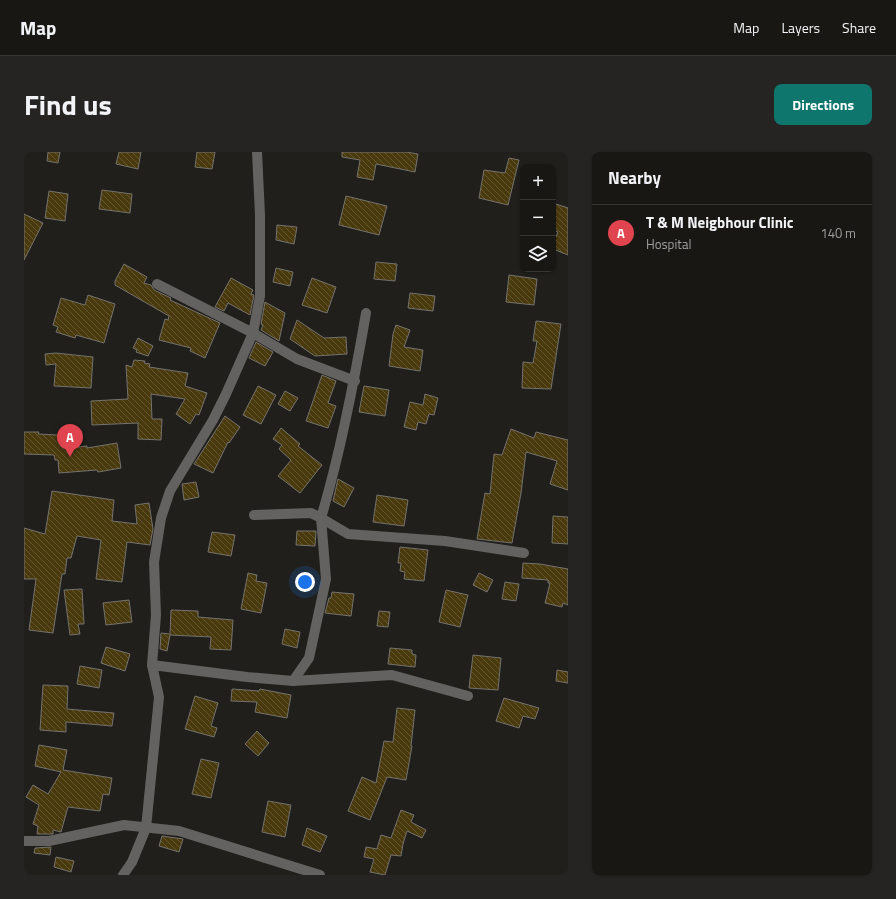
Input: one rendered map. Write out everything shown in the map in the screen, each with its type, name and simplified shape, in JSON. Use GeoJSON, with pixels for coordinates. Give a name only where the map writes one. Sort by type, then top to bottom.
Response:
{"type":"FeatureCollection","features":[{"type":"Feature","properties":{"kind":"street"},"geometry":{"type":"LineString","coordinates":[[123,875],[132,862],[146,828],[159,697],[152,665],[156,615],[154,562],[161,518],[170,491],[213,420],[252,333],[260,296],[260,214],[256,162],[257,152]]}},
{"type":"Feature","properties":{"kind":"street"},"geometry":{"type":"LineString","coordinates":[[156,284],[252,333],[297,359],[355,381]]}},
{"type":"Feature","properties":{"kind":"street"},"geometry":{"type":"LineString","coordinates":[[293,681],[309,658],[326,579],[321,518],[336,468],[349,397],[355,381],[366,314]]}},
{"type":"Feature","properties":{"kind":"street"},"geometry":{"type":"LineString","coordinates":[[254,515],[312,513],[348,534],[445,541],[524,553]]}},
{"type":"Feature","properties":{"kind":"street"},"geometry":{"type":"LineString","coordinates":[[152,665],[247,677],[293,681],[392,675],[468,696]]}},
{"type":"Feature","properties":{"kind":"street"},"geometry":{"type":"LineString","coordinates":[[24,841],[49,841],[124,825],[179,831],[320,875]]}},
{"type":"Feature","properties":{"kind":"building"},"geometry":{"type":"Polygon","coordinates":[[[48,152],[60,152],[58,163],[47,161],[48,152]]]}},
{"type":"Feature","properties":{"kind":"building"},"geometry":{"type":"Polygon","coordinates":[[[119,152],[141,152],[138,169],[116,164],[119,152]]]}},
{"type":"Feature","properties":{"kind":"building"},"geometry":{"type":"Polygon","coordinates":[[[197,152],[215,152],[212,169],[195,167],[197,152]]]}},
{"type":"Feature","properties":{"kind":"building"},"geometry":{"type":"Polygon","coordinates":[[[342,152],[406,152],[418,154],[415,172],[376,164],[373,180],[357,177],[360,160],[342,157],[342,152]]]}},
{"type":"Feature","properties":{"kind":"building"},"geometry":{"type":"Polygon","coordinates":[[[509,158],[519,160],[508,205],[479,198],[484,170],[505,173],[509,158]]]}},
{"type":"Feature","properties":{"kind":"building"},"geometry":{"type":"Polygon","coordinates":[[[102,190],[132,194],[130,213],[99,209],[102,190]]]}},
{"type":"Feature","properties":{"kind":"building"},"geometry":{"type":"Polygon","coordinates":[[[49,191],[68,194],[65,221],[45,218],[49,191]]]}},
{"type":"Feature","properties":{"kind":"building"},"geometry":{"type":"Polygon","coordinates":[[[346,196],[387,206],[379,235],[339,225],[346,196]]]}},
{"type":"Feature","properties":{"kind":"building"},"geometry":{"type":"Polygon","coordinates":[[[556,204],[568,208],[568,255],[556,250],[556,236],[558,232],[556,231],[556,204]]]}},
{"type":"Feature","properties":{"kind":"building"},"geometry":{"type":"Polygon","coordinates":[[[24,214],[43,223],[24,260],[24,214]]]}},
{"type":"Feature","properties":{"kind":"building"},"geometry":{"type":"Polygon","coordinates":[[[277,225],[297,227],[294,244],[276,240],[277,225]]]}},
{"type":"Feature","properties":{"kind":"building"},"geometry":{"type":"Polygon","coordinates":[[[376,262],[397,264],[395,281],[374,279],[376,262]]]}},
{"type":"Feature","properties":{"kind":"building"},"geometry":{"type":"Polygon","coordinates":[[[124,264],[147,277],[144,283],[151,285],[154,290],[171,298],[170,300],[220,323],[205,358],[190,351],[191,348],[159,340],[165,319],[168,320],[169,316],[115,285],[115,281],[124,264]]]}},
{"type":"Feature","properties":{"kind":"building"},"geometry":{"type":"Polygon","coordinates":[[[276,268],[293,272],[290,286],[273,282],[276,268]]]}},
{"type":"Feature","properties":{"kind":"building"},"geometry":{"type":"Polygon","coordinates":[[[509,275],[537,279],[534,305],[506,302],[509,275]]]}},
{"type":"Feature","properties":{"kind":"building"},"geometry":{"type":"Polygon","coordinates":[[[231,278],[253,290],[251,294],[254,295],[250,315],[228,303],[224,311],[215,307],[231,278]]]}},
{"type":"Feature","properties":{"kind":"building"},"geometry":{"type":"Polygon","coordinates":[[[312,278],[336,287],[327,313],[302,305],[312,278]]]}},
{"type":"Feature","properties":{"kind":"building"},"geometry":{"type":"Polygon","coordinates":[[[410,293],[435,296],[433,311],[408,308],[410,293]]]}},
{"type":"Feature","properties":{"kind":"building"},"geometry":{"type":"Polygon","coordinates":[[[88,295],[115,304],[104,343],[76,335],[75,338],[56,332],[58,327],[53,325],[61,298],[85,305],[88,295]]]}},
{"type":"Feature","properties":{"kind":"building"},"geometry":{"type":"Polygon","coordinates":[[[265,302],[285,313],[279,341],[261,330],[263,325],[261,324],[265,302]]]}},
{"type":"Feature","properties":{"kind":"building"},"geometry":{"type":"Polygon","coordinates":[[[297,320],[324,338],[346,337],[347,354],[315,356],[290,339],[297,320]]]}},
{"type":"Feature","properties":{"kind":"building"},"geometry":{"type":"Polygon","coordinates":[[[536,321],[561,324],[551,389],[522,388],[523,362],[533,363],[537,341],[533,341],[536,321]]]}},
{"type":"Feature","properties":{"kind":"building"},"geometry":{"type":"Polygon","coordinates":[[[396,325],[410,330],[404,347],[423,350],[420,371],[389,366],[393,334],[396,325]]]}},
{"type":"Feature","properties":{"kind":"building"},"geometry":{"type":"Polygon","coordinates":[[[138,338],[153,346],[148,356],[136,352],[137,350],[133,348],[138,338]]]}},
{"type":"Feature","properties":{"kind":"building"},"geometry":{"type":"Polygon","coordinates":[[[256,342],[273,352],[265,366],[249,358],[256,342]]]}},
{"type":"Feature","properties":{"kind":"building"},"geometry":{"type":"Polygon","coordinates":[[[56,353],[93,357],[91,388],[54,386],[56,364],[46,365],[45,354],[56,353]]]}},
{"type":"Feature","properties":{"kind":"building"},"geometry":{"type":"Polygon","coordinates":[[[134,360],[145,361],[144,363],[150,364],[149,367],[188,373],[185,386],[207,393],[199,415],[196,414],[190,424],[176,414],[185,399],[151,394],[152,419],[162,419],[161,440],[138,439],[138,423],[92,425],[91,401],[128,399],[126,365],[132,367],[134,360]]]}},
{"type":"Feature","properties":{"kind":"building"},"geometry":{"type":"Polygon","coordinates":[[[322,375],[336,381],[328,403],[336,406],[328,428],[306,421],[322,375]]]}},
{"type":"Feature","properties":{"kind":"building"},"geometry":{"type":"Polygon","coordinates":[[[258,386],[276,395],[261,424],[243,415],[258,386]]]}},
{"type":"Feature","properties":{"kind":"building"},"geometry":{"type":"Polygon","coordinates":[[[364,386],[389,390],[385,416],[359,412],[364,386]]]}},
{"type":"Feature","properties":{"kind":"building"},"geometry":{"type":"Polygon","coordinates":[[[285,391],[298,398],[290,411],[278,404],[285,391]]]}},
{"type":"Feature","properties":{"kind":"building"},"geometry":{"type":"Polygon","coordinates":[[[425,394],[438,398],[434,415],[429,414],[426,424],[418,422],[416,430],[404,427],[410,402],[423,405],[425,394]]]}},
{"type":"Feature","properties":{"kind":"building"},"geometry":{"type":"Polygon","coordinates":[[[225,416],[240,427],[229,443],[228,442],[213,473],[194,464],[225,416]]]}},
{"type":"Feature","properties":{"kind":"building"},"geometry":{"type":"Polygon","coordinates":[[[281,428],[300,444],[298,446],[322,465],[300,493],[278,476],[291,460],[279,449],[282,445],[273,439],[281,428]]]}},
{"type":"Feature","properties":{"kind":"building"},"geometry":{"type":"Polygon","coordinates":[[[511,429],[534,438],[536,432],[568,440],[568,490],[550,484],[557,461],[526,452],[521,493],[512,543],[477,539],[485,493],[490,494],[494,454],[502,455],[511,429]]]}},
{"type":"Feature","properties":{"kind":"building"},"geometry":{"type":"Polygon","coordinates":[[[24,432],[77,436],[78,447],[87,446],[87,448],[117,443],[121,468],[98,472],[97,470],[59,473],[58,460],[55,460],[54,455],[24,454],[24,432]]]}},
{"type":"Feature","properties":{"kind":"building"},"geometry":{"type":"Polygon","coordinates":[[[338,479],[354,488],[344,507],[333,501],[338,479]]]}},
{"type":"Feature","properties":{"kind":"building"},"geometry":{"type":"Polygon","coordinates":[[[196,482],[199,497],[184,500],[182,484],[196,482]]]}},
{"type":"Feature","properties":{"kind":"building"},"geometry":{"type":"Polygon","coordinates":[[[52,491],[114,500],[112,521],[137,524],[135,505],[149,503],[153,529],[150,545],[127,542],[122,582],[96,579],[101,540],[77,536],[71,558],[67,558],[65,574],[62,574],[53,633],[29,630],[36,579],[24,579],[24,528],[45,534],[52,491]]]}},
{"type":"Feature","properties":{"kind":"building"},"geometry":{"type":"Polygon","coordinates":[[[377,495],[408,500],[404,526],[373,522],[377,495]]]}},
{"type":"Feature","properties":{"kind":"building"},"geometry":{"type":"Polygon","coordinates":[[[553,516],[568,517],[568,544],[552,543],[553,516]]]}},
{"type":"Feature","properties":{"kind":"building"},"geometry":{"type":"Polygon","coordinates":[[[297,531],[316,531],[315,546],[296,545],[297,531]]]}},
{"type":"Feature","properties":{"kind":"building"},"geometry":{"type":"Polygon","coordinates":[[[212,532],[235,535],[231,556],[208,552],[212,532]]]}},
{"type":"Feature","properties":{"kind":"building"},"geometry":{"type":"Polygon","coordinates":[[[400,547],[428,550],[424,581],[404,579],[405,572],[400,571],[401,563],[398,563],[400,547]]]}},
{"type":"Feature","properties":{"kind":"building"},"geometry":{"type":"Polygon","coordinates":[[[523,563],[540,564],[568,569],[568,605],[563,603],[562,607],[545,603],[550,583],[548,583],[548,580],[522,578],[523,563]]]}},
{"type":"Feature","properties":{"kind":"building"},"geometry":{"type":"Polygon","coordinates":[[[248,573],[257,575],[256,581],[267,583],[261,613],[241,609],[248,573]]]}},
{"type":"Feature","properties":{"kind":"building"},"geometry":{"type":"Polygon","coordinates":[[[479,573],[493,580],[487,592],[473,585],[479,573]]]}},
{"type":"Feature","properties":{"kind":"building"},"geometry":{"type":"Polygon","coordinates":[[[505,582],[519,584],[516,601],[502,599],[505,582]]]}},
{"type":"Feature","properties":{"kind":"building"},"geometry":{"type":"Polygon","coordinates":[[[82,589],[84,624],[78,624],[80,634],[70,635],[64,590],[82,589]]]}},
{"type":"Feature","properties":{"kind":"building"},"geometry":{"type":"Polygon","coordinates":[[[446,590],[468,595],[460,627],[439,622],[446,590]]]}},
{"type":"Feature","properties":{"kind":"building"},"geometry":{"type":"Polygon","coordinates":[[[332,592],[354,594],[351,616],[325,613],[332,592]]]}},
{"type":"Feature","properties":{"kind":"building"},"geometry":{"type":"Polygon","coordinates":[[[129,600],[132,622],[106,625],[103,603],[129,600]]]}},
{"type":"Feature","properties":{"kind":"building"},"geometry":{"type":"Polygon","coordinates":[[[171,610],[198,611],[198,617],[233,620],[231,650],[210,649],[211,637],[170,635],[167,651],[160,649],[161,633],[170,634],[171,610]]]}},
{"type":"Feature","properties":{"kind":"building"},"geometry":{"type":"Polygon","coordinates":[[[379,611],[390,612],[388,627],[377,626],[379,611]]]}},
{"type":"Feature","properties":{"kind":"building"},"geometry":{"type":"Polygon","coordinates":[[[285,629],[300,632],[297,648],[282,644],[285,629]]]}},
{"type":"Feature","properties":{"kind":"building"},"geometry":{"type":"Polygon","coordinates":[[[106,647],[130,654],[125,671],[101,663],[106,647]]]}},
{"type":"Feature","properties":{"kind":"building"},"geometry":{"type":"Polygon","coordinates":[[[390,648],[412,650],[412,654],[416,655],[415,667],[388,664],[390,648]]]}},
{"type":"Feature","properties":{"kind":"building"},"geometry":{"type":"Polygon","coordinates":[[[473,655],[501,658],[498,690],[469,688],[473,655]]]}},
{"type":"Feature","properties":{"kind":"building"},"geometry":{"type":"Polygon","coordinates":[[[80,666],[102,670],[99,688],[77,684],[80,666]]]}},
{"type":"Feature","properties":{"kind":"building"},"geometry":{"type":"Polygon","coordinates":[[[557,670],[568,672],[568,683],[556,681],[557,670]]]}},
{"type":"Feature","properties":{"kind":"building"},"geometry":{"type":"Polygon","coordinates":[[[43,685],[68,686],[67,709],[114,713],[112,726],[66,722],[66,732],[40,730],[43,685]]]}},
{"type":"Feature","properties":{"kind":"building"},"geometry":{"type":"Polygon","coordinates":[[[232,689],[259,691],[260,689],[291,695],[287,718],[255,712],[257,702],[231,701],[232,689]]]}},
{"type":"Feature","properties":{"kind":"building"},"geometry":{"type":"Polygon","coordinates":[[[195,696],[218,703],[211,726],[217,728],[214,737],[185,729],[195,696]]]}},
{"type":"Feature","properties":{"kind":"building"},"geometry":{"type":"Polygon","coordinates":[[[504,698],[539,708],[535,719],[523,716],[519,728],[496,721],[504,698]]]}},
{"type":"Feature","properties":{"kind":"building"},"geometry":{"type":"Polygon","coordinates":[[[397,708],[415,710],[412,746],[406,780],[387,777],[370,820],[348,811],[362,777],[376,783],[384,741],[393,742],[397,708]]]}},
{"type":"Feature","properties":{"kind":"building"},"geometry":{"type":"Polygon","coordinates":[[[257,731],[269,743],[258,756],[245,744],[257,731]]]}},
{"type":"Feature","properties":{"kind":"building"},"geometry":{"type":"Polygon","coordinates":[[[39,745],[67,750],[63,770],[112,778],[109,795],[103,794],[100,811],[68,807],[61,832],[53,830],[53,834],[37,834],[38,826],[33,824],[39,805],[26,797],[33,785],[48,794],[61,772],[35,766],[39,745]]]}},
{"type":"Feature","properties":{"kind":"building"},"geometry":{"type":"Polygon","coordinates":[[[201,759],[219,763],[211,798],[192,794],[201,759]]]}},
{"type":"Feature","properties":{"kind":"building"},"geometry":{"type":"Polygon","coordinates":[[[268,801],[291,805],[285,837],[262,832],[268,801]]]}},
{"type":"Feature","properties":{"kind":"building"},"geometry":{"type":"Polygon","coordinates":[[[401,810],[414,815],[411,822],[426,830],[422,838],[407,831],[401,856],[391,855],[385,875],[370,872],[374,859],[364,857],[366,847],[377,849],[381,835],[391,838],[401,810]]]}},
{"type":"Feature","properties":{"kind":"building"},"geometry":{"type":"Polygon","coordinates":[[[307,828],[327,836],[320,852],[302,845],[307,828]]]}},
{"type":"Feature","properties":{"kind":"building"},"geometry":{"type":"Polygon","coordinates":[[[162,836],[183,839],[179,852],[159,846],[162,836]]]}},
{"type":"Feature","properties":{"kind":"building"},"geometry":{"type":"Polygon","coordinates":[[[51,847],[50,855],[34,853],[35,848],[51,847]]]}},
{"type":"Feature","properties":{"kind":"building"},"geometry":{"type":"Polygon","coordinates":[[[56,857],[74,861],[71,872],[54,867],[56,857]]]}},
{"type":"Feature","properties":{"kind":"place","name":"T & M Neigbhour Clinic"},"geometry":{"type":"Point","coordinates":[70,457]}}]}
